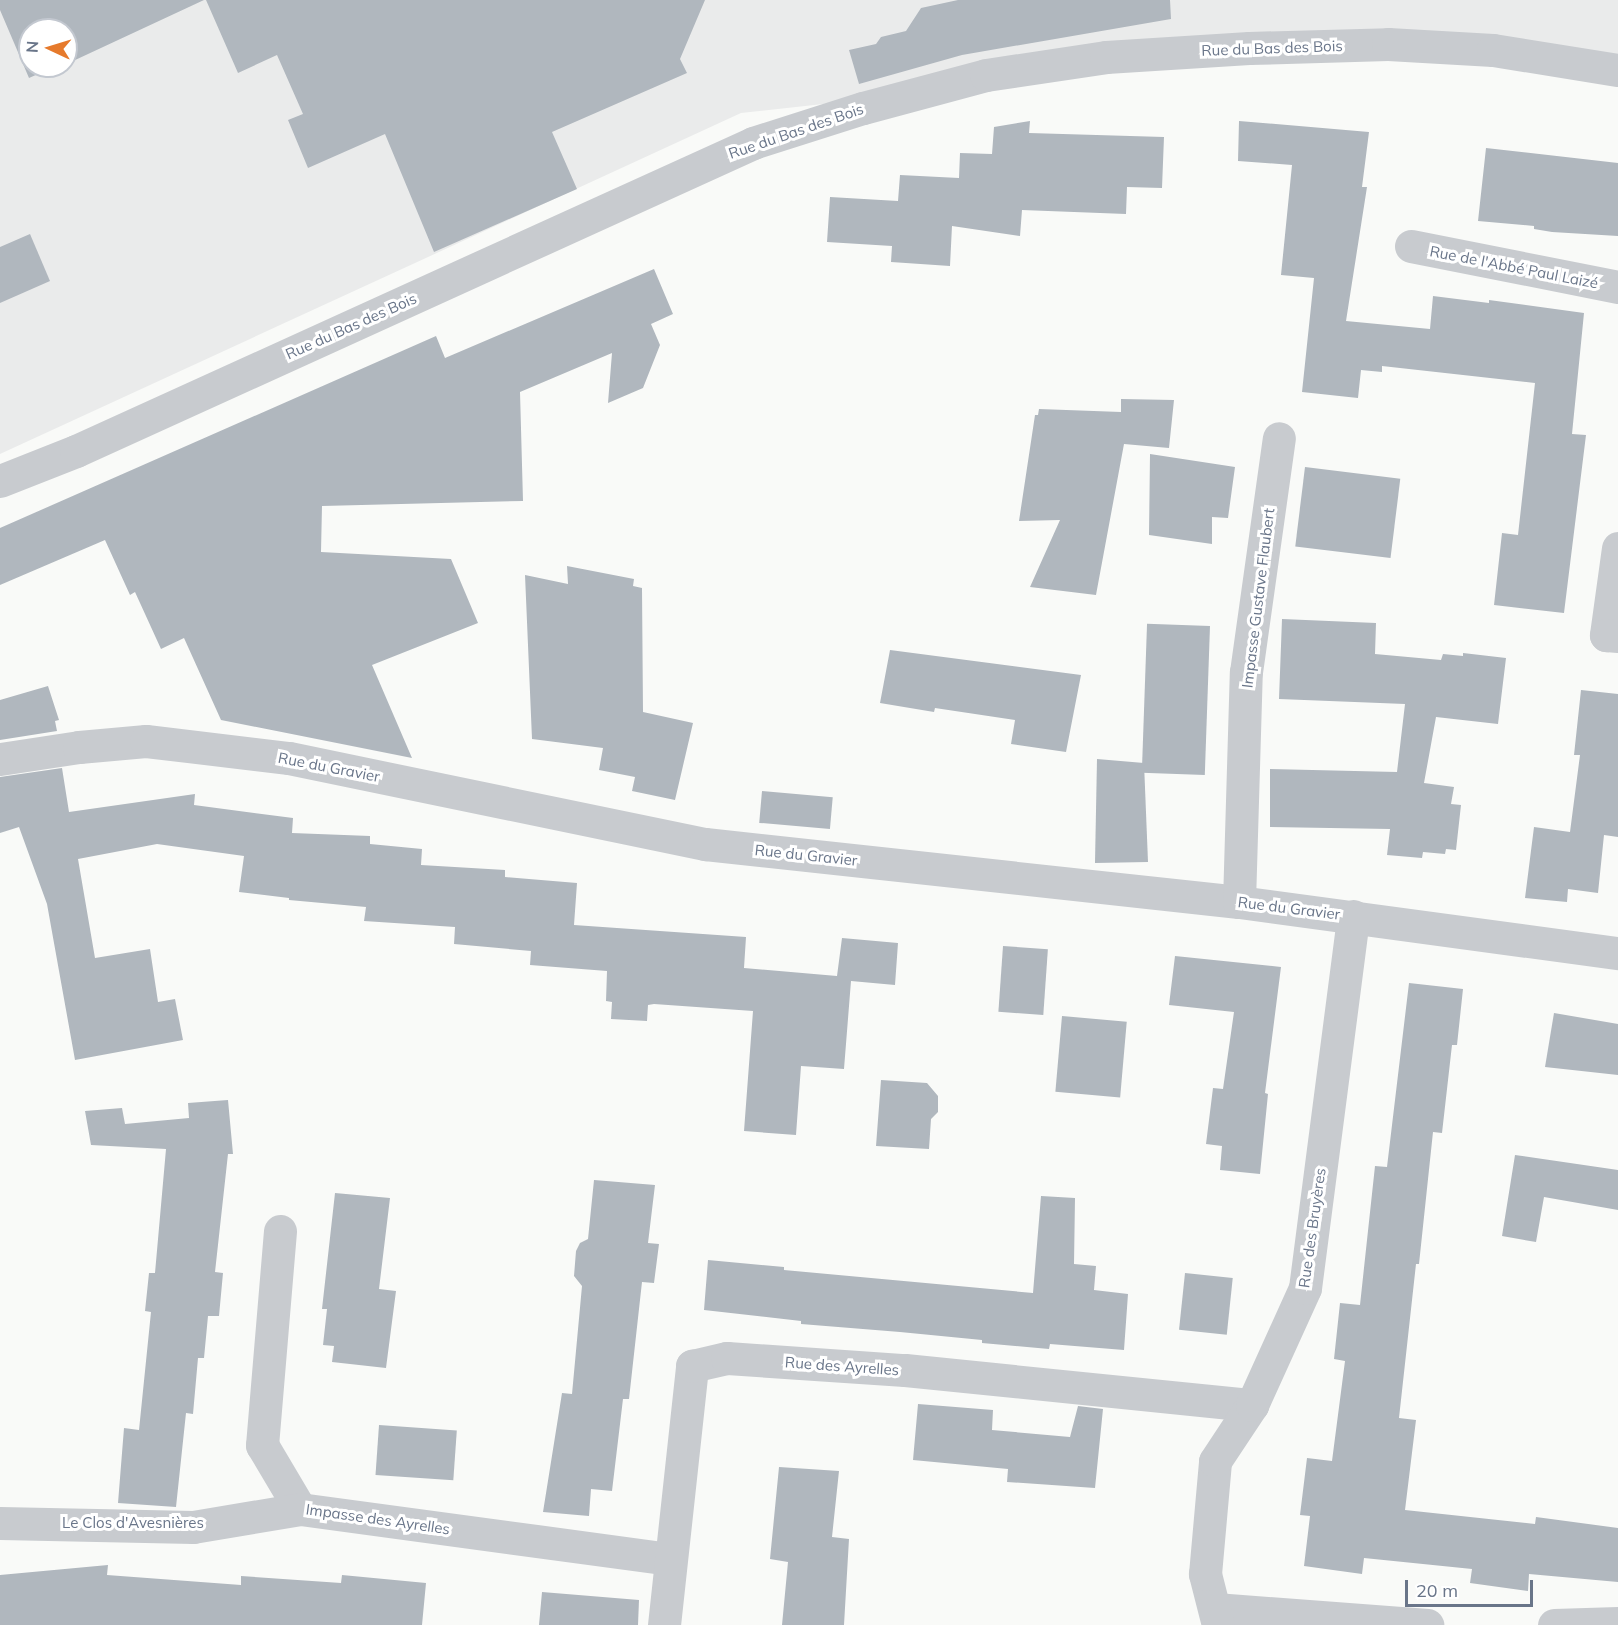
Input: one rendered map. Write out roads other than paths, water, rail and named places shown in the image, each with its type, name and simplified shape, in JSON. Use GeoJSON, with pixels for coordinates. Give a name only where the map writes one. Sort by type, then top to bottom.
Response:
{"type":"FeatureCollection","features":[{"type":"Feature","properties":{"kind":"street","name":"Rue du Bas des Bois"},"geometry":{"type":"LineString","coordinates":[[0,481],[76,451],[753,143],[863,108],[986,75],[1106,57],[1249,48],[1388,44],[1493,50],[1618,70]]}},
{"type":"Feature","properties":{"kind":"street","name":"Rue de l'Abbé Paul Laizé"},"geometry":{"type":"LineString","coordinates":[[1411,246],[1618,287]]}},
{"type":"Feature","properties":{"kind":"street","name":"Impasse Gustave Flaubert"},"geometry":{"type":"LineString","coordinates":[[1239,902],[1246,672],[1279,438]]}},
{"type":"Feature","properties":{"kind":"street"},"geometry":{"type":"LineString","coordinates":[[1618,548],[1606,634],[1618,636]]}},
{"type":"Feature","properties":{"kind":"street","name":"Rue du Gravier"},"geometry":{"type":"LineString","coordinates":[[0,759],[79,747],[146,741],[289,758],[705,844],[1239,902],[1618,953]]}},
{"type":"Feature","properties":{"kind":"street","name":"Rue des Bruyères"},"geometry":{"type":"LineString","coordinates":[[1216,1617],[1205,1574],[1215,1461],[1252,1405],[1305,1288],[1353,916]]}},
{"type":"Feature","properties":{"kind":"street","name":"Impasse des Ayrelles"},"geometry":{"type":"LineString","coordinates":[[280,1231],[262,1445],[300,1509],[670,1558]]}},
{"type":"Feature","properties":{"kind":"street","name":"Rue des Ayrelles"},"geometry":{"type":"LineString","coordinates":[[664,1625],[692,1366],[727,1358],[905,1370],[1252,1405]]}},
{"type":"Feature","properties":{"kind":"street","name":"Le Clos d'Avesnières"},"geometry":{"type":"LineString","coordinates":[[0,1522],[193,1527],[300,1509]]}},
{"type":"Feature","properties":{"kind":"street"},"geometry":{"type":"LineString","coordinates":[[1216,1617],[1427,1625]]}},
{"type":"Feature","properties":{"kind":"street"},"geometry":{"type":"LineString","coordinates":[[1554,1625],[1618,1623]]}}]}
